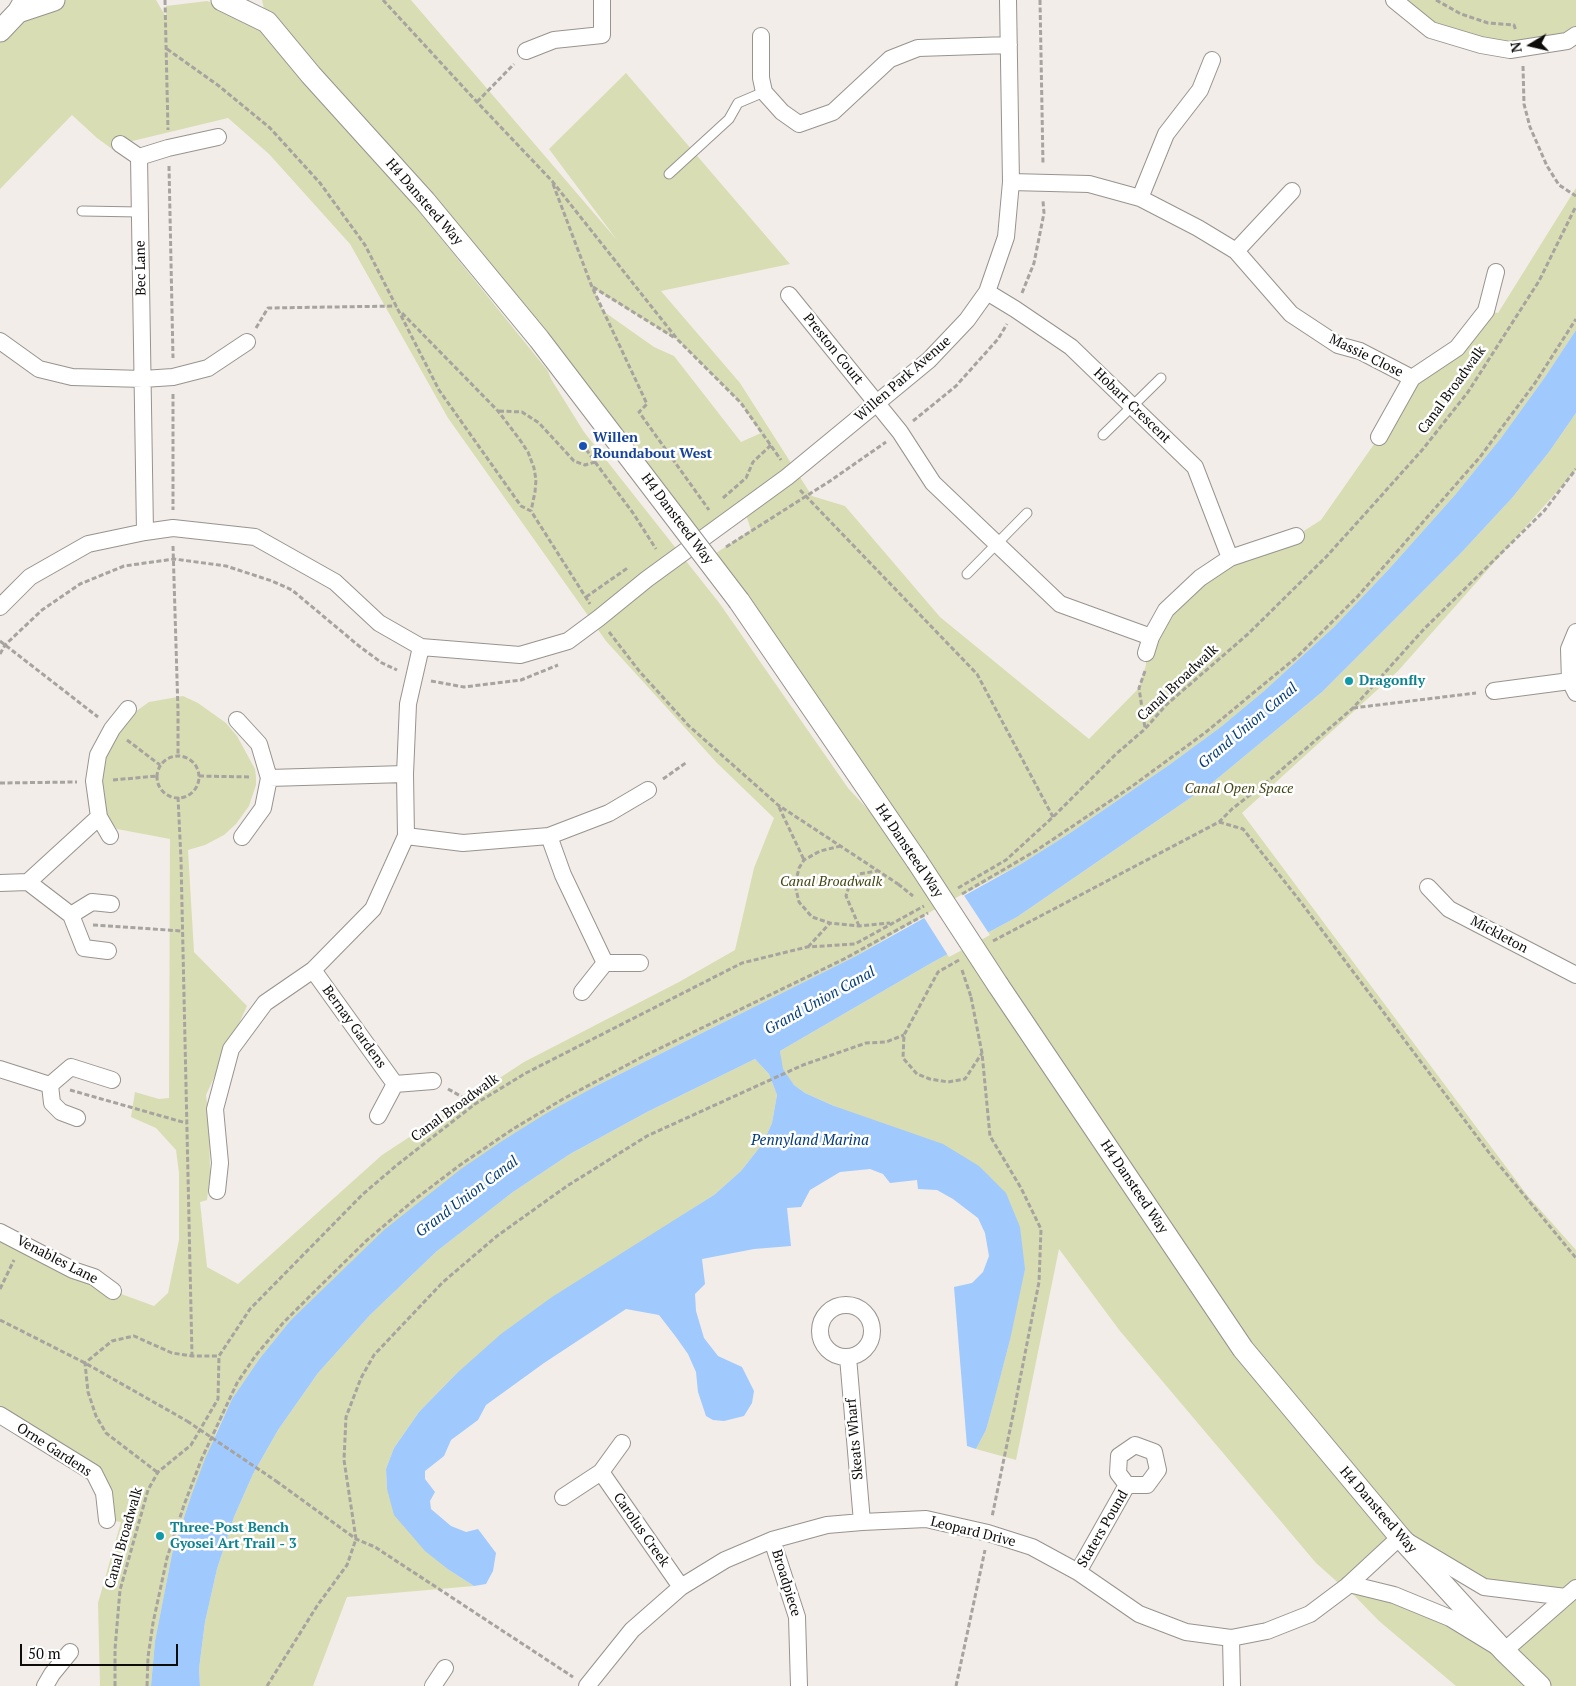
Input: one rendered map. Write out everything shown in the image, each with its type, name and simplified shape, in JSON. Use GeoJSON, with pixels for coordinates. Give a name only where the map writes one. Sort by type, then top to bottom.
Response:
{"type":"FeatureCollection","features":[{"type":"Feature","properties":{"kind":"street"},"geometry":{"type":"LineString","coordinates":[[0,31],[21,6],[54,0]]}},
{"type":"Feature","properties":{"kind":"street","name":"H4 Dansteed Way"},"geometry":{"type":"LineString","coordinates":[[222,0],[267,22],[311,75],[431,208],[539,339],[739,601],[916,861],[1243,1349],[1400,1537],[1504,1650],[1540,1686]]}},
{"type":"Feature","properties":{"kind":"street","name":"H4 Dansteed Way"},"geometry":{"type":"LineString","coordinates":[[262,0],[267,22]]}},
{"type":"Feature","properties":{"kind":"street"},"geometry":{"type":"LineString","coordinates":[[526,51],[554,40],[602,35],[602,0]]}},
{"type":"Feature","properties":{"kind":"street","name":"Willen Park Avenue"},"geometry":{"type":"LineString","coordinates":[[421,647],[520,655],[568,641],[789,475],[929,360],[968,320],[987,292],[1006,237],[1011,182],[1008,0]]}},
{"type":"Feature","properties":{"kind":"street"},"geometry":{"type":"LineString","coordinates":[[1394,0],[1431,30],[1481,45],[1510,50],[1567,41],[1576,35]]}},
{"type":"Feature","properties":{"kind":"street"},"geometry":{"type":"LineString","coordinates":[[761,36],[761,78],[764,92],[782,112],[799,124],[833,112],[890,59],[918,48],[1009,45]]}},
{"type":"Feature","properties":{"kind":"street"},"geometry":{"type":"LineString","coordinates":[[1140,198],[1166,134],[1200,90],[1212,60]]}},
{"type":"Feature","properties":{"kind":"street"},"geometry":{"type":"LineString","coordinates":[[120,144],[139,157],[168,148],[218,137]]}},
{"type":"Feature","properties":{"kind":"street","name":"Bec Lane"},"geometry":{"type":"LineString","coordinates":[[139,157],[145,532]]}},
{"type":"Feature","properties":{"kind":"street","name":"Massie Close"},"geometry":{"type":"LineString","coordinates":[[1011,182],[1043,181],[1089,184],[1140,198],[1198,228],[1236,251],[1290,314],[1338,345],[1360,351],[1412,378]]}},
{"type":"Feature","properties":{"kind":"street"},"geometry":{"type":"LineString","coordinates":[[1236,251],[1292,191]]}},
{"type":"Feature","properties":{"kind":"street","name":"Massie Close"},"geometry":{"type":"LineString","coordinates":[[1379,437],[1412,378],[1458,348],[1486,311],[1496,272]]}},
{"type":"Feature","properties":{"kind":"street","name":"Hobart Crescent"},"geometry":{"type":"LineString","coordinates":[[987,292],[1016,309],[1071,347],[1196,467],[1230,558]]}},
{"type":"Feature","properties":{"kind":"street","name":"Preston Court"},"geometry":{"type":"LineString","coordinates":[[789,295],[876,403]]}},
{"type":"Feature","properties":{"kind":"street"},"geometry":{"type":"LineString","coordinates":[[0,341],[39,369],[72,377],[143,379],[173,377],[208,368],[247,342]]}},
{"type":"Feature","properties":{"kind":"street"},"geometry":{"type":"LineString","coordinates":[[876,403],[900,432],[934,483],[1060,604],[1151,637]]}},
{"type":"Feature","properties":{"kind":"street"},"geometry":{"type":"LineString","coordinates":[[0,607],[30,577],[88,544],[173,528],[255,537],[335,582],[379,623],[421,647],[408,704],[405,774],[406,836],[373,909],[313,970],[265,1003],[231,1049],[215,1109],[220,1163],[217,1192]]}},
{"type":"Feature","properties":{"kind":"street"},"geometry":{"type":"LineString","coordinates":[[1146,653],[1151,637],[1166,610],[1200,578],[1230,558],[1296,536]]}},
{"type":"Feature","properties":{"kind":"street"},"geometry":{"type":"LineString","coordinates":[[1494,691],[1573,687],[1568,649],[1576,632]]}},
{"type":"Feature","properties":{"kind":"street"},"geometry":{"type":"LineString","coordinates":[[110,836],[99,817],[94,781],[98,755],[112,728],[128,709]]}},
{"type":"Feature","properties":{"kind":"street"},"geometry":{"type":"LineString","coordinates":[[236,720],[260,744],[269,778],[263,808],[242,837]]}},
{"type":"Feature","properties":{"kind":"street"},"geometry":{"type":"LineString","coordinates":[[269,778],[405,774]]}},
{"type":"Feature","properties":{"kind":"street"},"geometry":{"type":"LineString","coordinates":[[406,836],[463,843],[549,836],[609,813],[648,790]]}},
{"type":"Feature","properties":{"kind":"street"},"geometry":{"type":"LineString","coordinates":[[0,883],[28,882],[99,817]]}},
{"type":"Feature","properties":{"kind":"street"},"geometry":{"type":"LineString","coordinates":[[549,836],[562,875],[605,963]]}},
{"type":"Feature","properties":{"kind":"street"},"geometry":{"type":"LineString","coordinates":[[28,882],[73,919],[84,948],[108,951]]}},
{"type":"Feature","properties":{"kind":"street","name":"Mickleton"},"geometry":{"type":"LineString","coordinates":[[1428,887],[1450,909],[1576,975]]}},
{"type":"Feature","properties":{"kind":"street"},"geometry":{"type":"LineString","coordinates":[[73,919],[92,902],[111,904]]}},
{"type":"Feature","properties":{"kind":"street"},"geometry":{"type":"LineString","coordinates":[[605,963],[640,963]]}},
{"type":"Feature","properties":{"kind":"street"},"geometry":{"type":"LineString","coordinates":[[582,992],[605,963]]}},
{"type":"Feature","properties":{"kind":"street","name":"Bernay Gardens"},"geometry":{"type":"LineString","coordinates":[[313,970],[395,1084]]}},
{"type":"Feature","properties":{"kind":"street"},"geometry":{"type":"LineString","coordinates":[[50,1085],[71,1067],[112,1080]]}},
{"type":"Feature","properties":{"kind":"street"},"geometry":{"type":"LineString","coordinates":[[0,1069],[50,1085]]}},
{"type":"Feature","properties":{"kind":"street"},"geometry":{"type":"LineString","coordinates":[[378,1116],[395,1084],[433,1080]]}},
{"type":"Feature","properties":{"kind":"street"},"geometry":{"type":"LineString","coordinates":[[50,1085],[52,1103],[61,1112],[77,1118]]}},
{"type":"Feature","properties":{"kind":"street","name":"Venables Lane"},"geometry":{"type":"LineString","coordinates":[[0,1232],[73,1270],[94,1277],[113,1290]]}},
{"type":"Feature","properties":{"kind":"street","name":"Skeats Wharf"},"geometry":{"type":"LineString","coordinates":[[848,1357],[862,1522]]}},
{"type":"Feature","properties":{"kind":"street","name":"Orne Gardens"},"geometry":{"type":"LineString","coordinates":[[0,1415],[94,1474],[104,1493],[107,1520]]}},
{"type":"Feature","properties":{"kind":"street"},"geometry":{"type":"LineString","coordinates":[[563,1497],[601,1472],[622,1443]]}},
{"type":"Feature","properties":{"kind":"street","name":"Carolus Creek"},"geometry":{"type":"LineString","coordinates":[[601,1472],[681,1587]]}},
{"type":"Feature","properties":{"kind":"street","name":"Staters Pound"},"geometry":{"type":"LineString","coordinates":[[1078,1572],[1128,1485]]}},
{"type":"Feature","properties":{"kind":"street","name":"Leopard Drive"},"geometry":{"type":"LineString","coordinates":[[582,1683],[632,1630],[681,1587],[725,1560],[772,1540],[827,1526],[862,1522],[926,1520],[988,1533],[1032,1547],[1078,1572],[1139,1614],[1186,1632],[1231,1638],[1267,1631],[1310,1614],[1349,1584],[1400,1537]]}},
{"type":"Feature","properties":{"kind":"street"},"geometry":{"type":"LineString","coordinates":[[1400,1537],[1484,1587],[1571,1593]]}},
{"type":"Feature","properties":{"kind":"street","name":"Broadpiece"},"geometry":{"type":"LineString","coordinates":[[772,1540],[797,1616],[799,1686]]}},
{"type":"Feature","properties":{"kind":"street"},"geometry":{"type":"LineString","coordinates":[[1349,1584],[1394,1595],[1450,1618],[1504,1650],[1571,1593]]}},
{"type":"Feature","properties":{"kind":"street"},"geometry":{"type":"LineString","coordinates":[[1231,1638],[1232,1686]]}},
{"type":"Feature","properties":{"kind":"street"},"geometry":{"type":"LineString","coordinates":[[45,1686],[70,1652]]}},
{"type":"Feature","properties":{"kind":"street"},"geometry":{"type":"LineString","coordinates":[[433,1686],[445,1668]]}},
{"type":"Feature","properties":{"kind":"lane"},"geometry":{"type":"LineString","coordinates":[[669,174],[729,119],[738,103],[764,92]]}},
{"type":"Feature","properties":{"kind":"lane"},"geometry":{"type":"LineString","coordinates":[[82,211],[140,212]]}},
{"type":"Feature","properties":{"kind":"lane"},"geometry":{"type":"LineString","coordinates":[[1103,435],[1161,378]]}},
{"type":"Feature","properties":{"kind":"lane"},"geometry":{"type":"LineString","coordinates":[[967,574],[1026,513]]}},
{"type":"Feature","properties":{"kind":"path"},"geometry":{"type":"LineString","coordinates":[[165,0],[173,377],[173,528],[178,756]]}},
{"type":"Feature","properties":{"kind":"path"},"geometry":{"type":"LineString","coordinates":[[383,0],[552,181],[678,340],[741,403],[771,445],[789,475],[806,495],[978,674],[1054,817]]}},
{"type":"Feature","properties":{"kind":"path"},"geometry":{"type":"LineString","coordinates":[[723,549],[830,481],[900,432],[956,386],[998,339],[1016,309],[1034,263],[1044,213],[1040,0]]}},
{"type":"Feature","properties":{"kind":"path"},"geometry":{"type":"LineString","coordinates":[[1436,0],[1460,14],[1488,24],[1514,25],[1521,48],[1524,104],[1530,127],[1547,166],[1559,185],[1576,196]]}},
{"type":"Feature","properties":{"kind":"path"},"geometry":{"type":"LineString","coordinates":[[167,49],[219,86],[270,128],[320,184],[365,245],[439,390],[521,506],[531,510],[599,618],[640,672],[688,726],[778,805],[898,884]]}},
{"type":"Feature","properties":{"kind":"path"},"geometry":{"type":"LineString","coordinates":[[477,102],[526,51]]}},
{"type":"Feature","properties":{"kind":"path"},"geometry":{"type":"LineString","coordinates":[[552,181],[592,287],[647,404],[638,412],[709,510]]}},
{"type":"Feature","properties":{"kind":"path","name":"Canal Broadwalk"},"geometry":{"type":"LineString","coordinates":[[954,890],[1006,860],[1054,817],[1116,754],[1145,729],[1166,705],[1248,634],[1326,557],[1423,450],[1468,392],[1538,281],[1576,206]]}},
{"type":"Feature","properties":{"kind":"path"},"geometry":{"type":"LineString","coordinates":[[592,287],[678,340]]}},
{"type":"Feature","properties":{"kind":"path"},"geometry":{"type":"LineString","coordinates":[[247,342],[268,308],[397,306]]}},
{"type":"Feature","properties":{"kind":"path"},"geometry":{"type":"LineString","coordinates":[[400,311],[498,411],[528,452],[536,480],[531,510]]}},
{"type":"Feature","properties":{"kind":"path"},"geometry":{"type":"LineString","coordinates":[[955,898],[1037,850],[1131,787],[1221,721],[1298,656],[1358,596],[1480,457],[1535,383],[1576,319]]}},
{"type":"Feature","properties":{"kind":"path"},"geometry":{"type":"LineString","coordinates":[[498,411],[522,412],[540,423],[574,461],[585,465],[595,462]]}},
{"type":"Feature","properties":{"kind":"path"},"geometry":{"type":"LineString","coordinates":[[581,442],[633,513],[656,549]]}},
{"type":"Feature","properties":{"kind":"path"},"geometry":{"type":"LineString","coordinates":[[702,516],[746,478],[753,462],[771,445]]}},
{"type":"Feature","properties":{"kind":"path"},"geometry":{"type":"LineString","coordinates":[[988,944],[1219,822],[1353,708],[1424,629],[1544,511],[1576,469]]}},
{"type":"Feature","properties":{"kind":"path"},"geometry":{"type":"LineString","coordinates":[[0,654],[5,645],[42,610],[80,584],[124,566],[174,559],[226,566],[272,581],[292,590],[358,646],[382,663],[414,678],[464,687],[521,680],[563,663]]}},
{"type":"Feature","properties":{"kind":"path"},"geometry":{"type":"LineString","coordinates":[[602,639],[617,627]]}},
{"type":"Feature","properties":{"kind":"path"},"geometry":{"type":"LineString","coordinates":[[0,641],[160,765]]}},
{"type":"Feature","properties":{"kind":"path"},"geometry":{"type":"LineString","coordinates":[[1145,729],[1139,688],[1146,665],[1146,653]]}},
{"type":"Feature","properties":{"kind":"path"},"geometry":{"type":"LineString","coordinates":[[1353,708],[1494,691]]}},
{"type":"Feature","properties":{"kind":"path"},"geometry":{"type":"LineString","coordinates":[[178,756],[190,760],[194,764],[199,776],[195,788],[190,793],[178,797],[165,793],[161,789],[157,776],[160,765],[171,757],[178,756]]}},
{"type":"Feature","properties":{"kind":"path"},"geometry":{"type":"LineString","coordinates":[[648,790],[687,762]]}},
{"type":"Feature","properties":{"kind":"path"},"geometry":{"type":"LineString","coordinates":[[199,776],[269,778]]}},
{"type":"Feature","properties":{"kind":"path"},"geometry":{"type":"LineString","coordinates":[[178,797],[192,1356]]}},
{"type":"Feature","properties":{"kind":"path"},"geometry":{"type":"LineString","coordinates":[[778,805],[804,860]]}},
{"type":"Feature","properties":{"kind":"path"},"geometry":{"type":"LineString","coordinates":[[1219,822],[1243,829],[1300,901],[1490,1154],[1576,1258]]}},
{"type":"Feature","properties":{"kind":"path"},"geometry":{"type":"LineString","coordinates":[[842,846],[820,851],[804,860],[799,868],[796,885],[799,902],[812,917],[830,923],[858,926],[892,923]]}},
{"type":"Feature","properties":{"kind":"path"},"geometry":{"type":"LineString","coordinates":[[858,926],[846,896],[850,883],[859,874],[877,870]]}},
{"type":"Feature","properties":{"kind":"path","name":"Canal Broadwalk"},"geometry":{"type":"LineString","coordinates":[[115,1686],[114,1650],[120,1590],[148,1490],[158,1472],[191,1445],[218,1399],[219,1356],[250,1309],[362,1194],[475,1104],[526,1074],[742,963],[807,947],[855,944],[924,906]]}},
{"type":"Feature","properties":{"kind":"path"},"geometry":{"type":"LineString","coordinates":[[147,1686],[152,1623],[167,1558],[184,1505],[202,1458],[237,1383],[256,1355],[282,1323],[366,1241],[414,1200],[460,1165],[513,1129],[563,1099],[642,1057],[844,959],[930,912]]}},
{"type":"Feature","properties":{"kind":"path"},"geometry":{"type":"LineString","coordinates":[[73,919],[182,931]]}},
{"type":"Feature","properties":{"kind":"path"},"geometry":{"type":"LineString","coordinates":[[807,947],[830,923]]}},
{"type":"Feature","properties":{"kind":"path"},"geometry":{"type":"LineString","coordinates":[[963,958],[938,972],[904,1035],[903,1058],[917,1074],[930,1079],[948,1082],[966,1079],[982,1053]]}},
{"type":"Feature","properties":{"kind":"path"},"geometry":{"type":"LineString","coordinates":[[956,1686],[1039,1282],[1041,1229],[1021,1188],[990,1136],[982,1053],[971,997]]}},
{"type":"Feature","properties":{"kind":"path"},"geometry":{"type":"LineString","coordinates":[[267,1686],[317,1606],[347,1565],[356,1539],[344,1460],[346,1417],[361,1378],[374,1355],[443,1282],[497,1236],[567,1186],[647,1136],[803,1065],[866,1043],[886,1042],[904,1035]]}},
{"type":"Feature","properties":{"kind":"path"},"geometry":{"type":"LineString","coordinates":[[433,1080],[475,1104]]}},
{"type":"Feature","properties":{"kind":"path"},"geometry":{"type":"LineString","coordinates":[[50,1085],[186,1123]]}},
{"type":"Feature","properties":{"kind":"path"},"geometry":{"type":"LineString","coordinates":[[0,1289],[22,1243]]}},
{"type":"Feature","properties":{"kind":"path"},"geometry":{"type":"LineString","coordinates":[[0,1320],[85,1363],[186,1421],[276,1481],[356,1539],[375,1547],[582,1683]]}},
{"type":"Feature","properties":{"kind":"path"},"geometry":{"type":"LineString","coordinates":[[85,1363],[112,1341],[134,1336],[172,1353],[192,1356],[219,1356]]}},
{"type":"Feature","properties":{"kind":"path"},"geometry":{"type":"LineString","coordinates":[[85,1363],[88,1392],[96,1416],[106,1433],[158,1472]]}},
{"type":"Feature","properties":{"kind":"green space"},"geometry":{"type":"Polygon","coordinates":[[[54,0],[156,0],[166,17],[166,6],[207,1],[227,8],[258,28],[409,199],[548,371],[584,432],[720,604],[848,788],[913,858],[707,559],[751,530],[744,509],[695,543],[267,22],[262,0],[411,0],[617,240],[549,149],[626,73],[790,264],[661,291],[740,383],[812,496],[845,506],[940,617],[1089,739],[1139,688],[1146,665],[1146,653],[1151,637],[1200,578],[1296,536],[1321,520],[1379,437],[1412,378],[1486,311],[1498,313],[1576,188],[1576,330],[1501,438],[1455,495],[1334,627],[1264,691],[1222,726],[1169,765],[1021,864],[945,904],[856,956],[596,1086],[505,1139],[290,1321],[260,1358],[232,1399],[191,1496],[172,1554],[155,1641],[151,1686],[100,1686],[98,1603],[121,1522],[107,1520],[94,1473],[0,1415],[0,1232],[113,1291],[154,1306],[168,1293],[179,1240],[179,1173],[176,1150],[156,1128],[131,1117],[135,1092],[159,1099],[169,1098],[170,839],[117,829],[106,816],[99,781],[104,757],[128,717],[149,702],[183,696],[198,703],[226,723],[237,736],[255,769],[256,785],[249,806],[236,824],[224,835],[205,845],[188,850],[194,952],[247,1006],[206,1095],[209,1119],[210,1175],[207,1200],[200,1202],[207,1267],[238,1284],[382,1155],[524,1062],[679,982],[735,950],[754,868],[774,818],[717,763],[606,641],[448,418],[350,244],[269,154],[228,118],[120,144],[112,149],[72,115],[0,189],[0,31],[54,0]],[[593,288],[603,311],[654,347],[674,356],[741,442],[761,433],[741,403],[678,340],[593,288]]]}},
{"type":"Feature","properties":{"kind":"green space"},"geometry":{"type":"Polygon","coordinates":[[[1394,0],[1576,0],[1576,35],[1539,46],[1455,38],[1394,0]]]}},
{"type":"Feature","properties":{"kind":"green space","name":"Canal Open Space"},"geometry":{"type":"Polygon","coordinates":[[[1576,413],[1576,470],[1398,671],[1242,813],[1527,1195],[1576,1250],[1576,1686],[1456,1686],[1379,1621],[1346,1587],[1344,1588],[1316,1563],[1120,1331],[1059,1249],[1016,1460],[976,1449],[986,1430],[1010,1340],[1020,1227],[834,1106],[805,1093],[794,1085],[782,1069],[780,1051],[933,962],[1017,917],[1212,783],[1322,692],[1460,554],[1512,498],[1549,452],[1576,413]],[[1400,1537],[1346,1587],[1394,1595],[1504,1650],[1566,1598],[1484,1587],[1400,1537]]]}},
{"type":"Feature","properties":{"kind":"green space"},"geometry":{"type":"Polygon","coordinates":[[[755,1059],[769,1074],[777,1095],[772,1123],[763,1143],[741,1171],[714,1195],[666,1226],[456,1374],[419,1412],[394,1448],[386,1469],[387,1489],[449,1570],[474,1586],[347,1597],[313,1686],[200,1686],[199,1669],[205,1622],[217,1569],[234,1517],[253,1474],[278,1430],[318,1373],[370,1315],[437,1251],[513,1192],[570,1154],[647,1112],[755,1059]]]}},
{"type":"Feature","properties":{"kind":"water"},"geometry":{"type":"Polygon","coordinates":[[[1576,330],[1576,413],[1549,452],[1512,498],[1460,554],[1322,692],[1212,783],[1017,917],[933,962],[780,1051],[783,1069],[794,1085],[805,1093],[834,1106],[943,1144],[979,1166],[1006,1193],[1020,1227],[1025,1269],[1010,1340],[994,1401],[986,1430],[976,1449],[967,1446],[954,1287],[972,1283],[983,1272],[989,1256],[985,1233],[978,1218],[953,1199],[937,1190],[918,1189],[917,1180],[890,1183],[883,1174],[870,1169],[840,1172],[810,1190],[801,1207],[787,1208],[791,1246],[754,1249],[702,1259],[705,1284],[695,1294],[696,1311],[704,1338],[718,1356],[742,1367],[754,1391],[752,1403],[744,1416],[724,1421],[713,1420],[706,1416],[698,1392],[696,1372],[688,1354],[676,1337],[659,1315],[626,1309],[544,1363],[486,1405],[478,1420],[451,1440],[444,1456],[425,1471],[425,1479],[435,1492],[430,1501],[431,1509],[451,1526],[466,1532],[478,1529],[496,1553],[493,1571],[486,1584],[474,1586],[449,1570],[425,1551],[394,1515],[387,1489],[386,1469],[394,1448],[419,1412],[456,1374],[501,1334],[552,1297],[714,1195],[741,1171],[763,1143],[772,1123],[777,1095],[769,1074],[755,1059],[647,1112],[570,1154],[513,1192],[437,1251],[370,1315],[318,1373],[278,1430],[253,1474],[234,1517],[217,1569],[205,1622],[199,1669],[200,1686],[151,1686],[155,1641],[172,1554],[205,1459],[232,1399],[260,1358],[290,1321],[384,1230],[461,1169],[547,1113],[596,1086],[856,956],[1021,864],[1070,833],[1222,726],[1264,691],[1334,627],[1389,569],[1455,495],[1501,438],[1576,330]]]}},
{"type":"Feature","properties":{"kind":"pier"},"geometry":{"type":"Polygon","coordinates":[[[963,894],[990,935],[949,957],[923,916],[963,894]]]}},
{"type":"Feature","properties":{"kind":"place","name":"Willen Roundabout West"},"geometry":{"type":"Point","coordinates":[583,446]}},
{"type":"Feature","properties":{"kind":"place","name":"Dragonfly"},"geometry":{"type":"Point","coordinates":[1349,681]}},
{"type":"Feature","properties":{"kind":"place","name":"Three-Post Bench Gyosei Art Trail - 3"},"geometry":{"type":"Point","coordinates":[160,1536]}},
{"type":"Feature","properties":{"kind":"water label","name":"Grand Union Canal"},"geometry":{"type":"Point","coordinates":[1248,726]}},
{"type":"Feature","properties":{"kind":"water label","name":"Grand Union Canal"},"geometry":{"type":"Point","coordinates":[820,1001]}},
{"type":"Feature","properties":{"kind":"water label","name":"Pennyland Marina"},"geometry":{"type":"Point","coordinates":[810,1141]}},
{"type":"Feature","properties":{"kind":"water label","name":"Grand Union Canal"},"geometry":{"type":"Point","coordinates":[467,1197]}}]}
